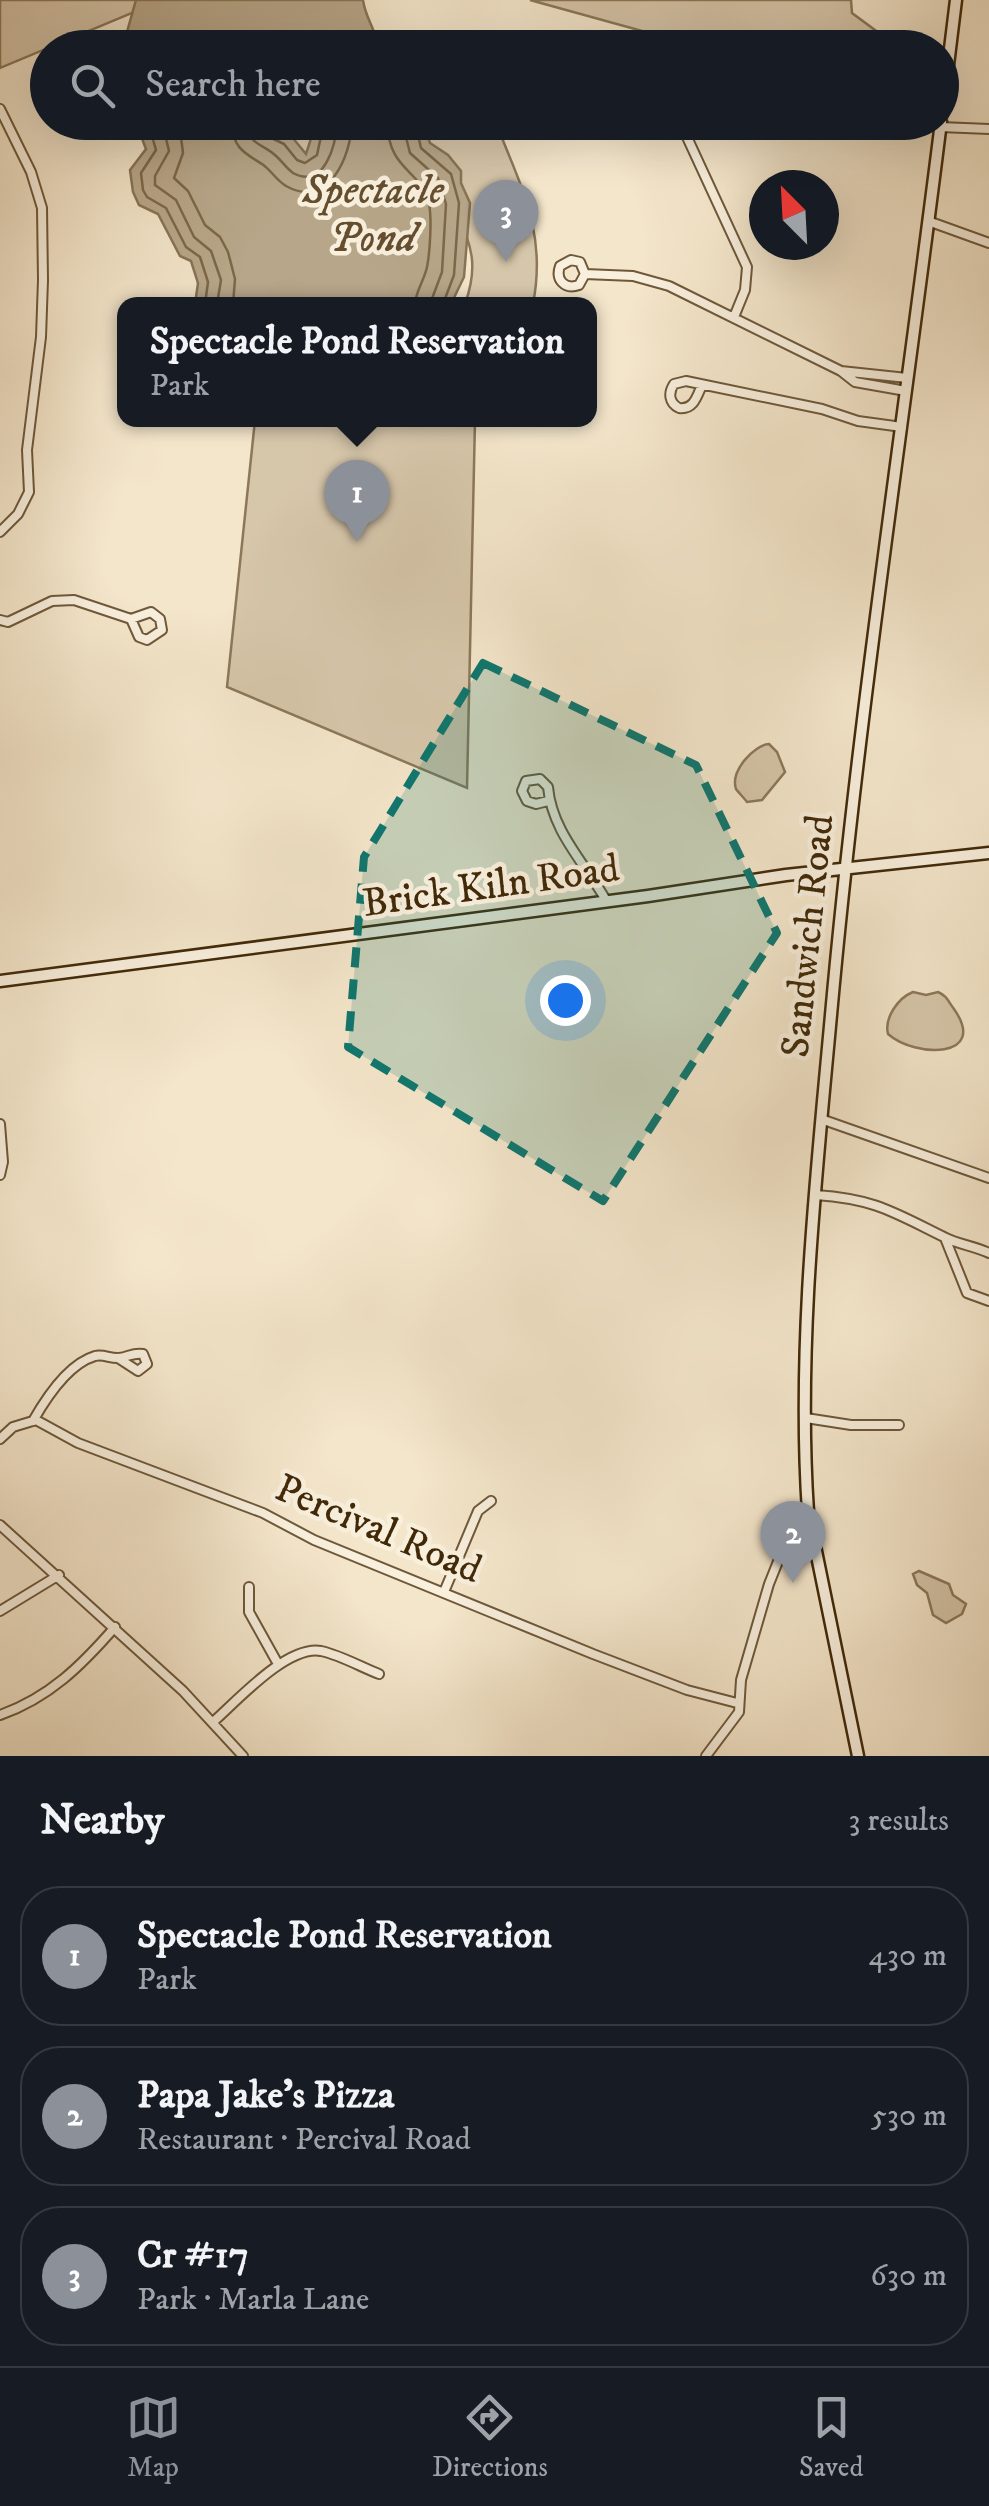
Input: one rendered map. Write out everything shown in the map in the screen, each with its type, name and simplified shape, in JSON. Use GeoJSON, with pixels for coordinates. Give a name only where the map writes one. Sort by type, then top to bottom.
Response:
{"type":"FeatureCollection","features":[{"type":"Feature","properties":{"kind":"main road","name":"Sandwich Road"},"geometry":{"type":"LineString","coordinates":[[952,30],[956,0]]}},
{"type":"Feature","properties":{"kind":"main road","name":"Sandwich Road"},"geometry":{"type":"LineString","coordinates":[[858,1756],[808,1512],[806,1418],[816,1195],[845,870],[939,140]]}},
{"type":"Feature","properties":{"kind":"main road","name":"Brick Kiln Road"},"geometry":{"type":"LineString","coordinates":[[0,981],[607,902],[786,874],[989,853]]}},
{"type":"Feature","properties":{"kind":"street"},"geometry":{"type":"LineString","coordinates":[[0,109],[31,172],[42,208],[43,280],[41,337],[27,450],[29,492],[18,514],[0,532]]}},
{"type":"Feature","properties":{"kind":"street"},"geometry":{"type":"LineString","coordinates":[[959,124],[989,129]]}},
{"type":"Feature","properties":{"kind":"street"},"geometry":{"type":"LineString","coordinates":[[688,140],[747,267],[745,290],[734,317]]}},
{"type":"Feature","properties":{"kind":"street"},"geometry":{"type":"LineString","coordinates":[[928,221],[989,243]]}},
{"type":"Feature","properties":{"kind":"street"},"geometry":{"type":"LineString","coordinates":[[586,274],[651,280],[841,371],[906,384]]}},
{"type":"Feature","properties":{"kind":"street"},"geometry":{"type":"LineString","coordinates":[[702,384],[688,407],[679,408],[672,402],[674,384],[682,381],[702,384],[822,409],[858,421],[902,426]]}},
{"type":"Feature","properties":{"kind":"street"},"geometry":{"type":"LineString","coordinates":[[0,620],[8,622],[52,601],[74,600],[131,619]]}},
{"type":"Feature","properties":{"kind":"street"},"geometry":{"type":"LineString","coordinates":[[548,800],[567,844],[607,902]]}},
{"type":"Feature","properties":{"kind":"street"},"geometry":{"type":"LineString","coordinates":[[821,1119],[989,1178]]}},
{"type":"Feature","properties":{"kind":"street"},"geometry":{"type":"LineString","coordinates":[[0,1124],[0,1175]]}},
{"type":"Feature","properties":{"kind":"street"},"geometry":{"type":"LineString","coordinates":[[816,1195],[882,1206],[944,1238],[989,1252]]}},
{"type":"Feature","properties":{"kind":"street"},"geometry":{"type":"LineString","coordinates":[[944,1238],[967,1293],[989,1302]]}},
{"type":"Feature","properties":{"kind":"street"},"geometry":{"type":"LineString","coordinates":[[0,1439],[13,1427],[33,1421],[52,1392],[78,1366],[99,1355],[118,1358]]}},
{"type":"Feature","properties":{"kind":"street"},"geometry":{"type":"LineString","coordinates":[[806,1418],[851,1425],[899,1424]]}},
{"type":"Feature","properties":{"kind":"street","name":"Percival Road"},"geometry":{"type":"LineString","coordinates":[[33,1421],[262,1513],[314,1540],[687,1690],[738,1703]]}},
{"type":"Feature","properties":{"kind":"street"},"geometry":{"type":"LineString","coordinates":[[444,1592],[478,1511],[491,1501]]}},
{"type":"Feature","properties":{"kind":"street"},"geometry":{"type":"LineString","coordinates":[[706,1756],[739,1712],[749,1650],[773,1573],[808,1512]]}},
{"type":"Feature","properties":{"kind":"street"},"geometry":{"type":"LineString","coordinates":[[0,1524],[115,1626],[243,1756]]}},
{"type":"Feature","properties":{"kind":"street"},"geometry":{"type":"LineString","coordinates":[[0,1611],[59,1576]]}},
{"type":"Feature","properties":{"kind":"street"},"geometry":{"type":"LineString","coordinates":[[250,1587],[250,1612],[278,1664]]}},
{"type":"Feature","properties":{"kind":"street"},"geometry":{"type":"LineString","coordinates":[[0,1715],[65,1680],[115,1626]]}},
{"type":"Feature","properties":{"kind":"street"},"geometry":{"type":"LineString","coordinates":[[213,1722],[278,1664],[306,1651],[316,1650],[379,1674]]}},
{"type":"Feature","properties":{"kind":"highlighted area"},"geometry":{"type":"Polygon","coordinates":[[[483,663],[696,765],[777,933],[603,1201],[348,1047],[364,857],[483,663]]]}},
{"type":"Feature","properties":{"kind":"shaded area"},"geometry":{"type":"Polygon","coordinates":[[[0,0],[145,0],[144,8],[91,30],[30,30],[30,56],[0,68],[0,0]]]}},
{"type":"Feature","properties":{"kind":"shaded area"},"geometry":{"type":"Polygon","coordinates":[[[530,0],[851,0],[852,13],[875,30],[639,30],[530,0]]]}},
{"type":"Feature","properties":{"kind":"shaded area"},"geometry":{"type":"Polygon","coordinates":[[[259,140],[503,140],[534,232],[537,255],[534,297],[467,297],[472,276],[471,253],[454,205],[306,169],[259,140]]]}},
{"type":"Feature","properties":{"kind":"shaded area"},"geometry":{"type":"Polygon","coordinates":[[[254,427],[475,427],[467,788],[227,687],[254,427]]]}},
{"type":"Feature","properties":{"kind":"shaded area"},"geometry":{"type":"Polygon","coordinates":[[[769,744],[785,772],[762,800],[747,802],[736,789],[740,767],[750,754],[769,744]]]}},
{"type":"Feature","properties":{"kind":"shaded area"},"geometry":{"type":"Polygon","coordinates":[[[913,992],[938,992],[947,999],[962,1025],[962,1037],[956,1045],[930,1050],[900,1042],[888,1034],[893,1009],[913,992]]]}},
{"type":"Feature","properties":{"kind":"shaded area"},"geometry":{"type":"Polygon","coordinates":[[[919,1571],[949,1584],[953,1595],[966,1604],[962,1614],[946,1623],[933,1615],[927,1593],[917,1585],[913,1574],[919,1571]]]}},
{"type":"Feature","properties":{"kind":"water","name":"Spectacle Pond"},"geometry":{"type":"Polygon","coordinates":[[[136,0],[363,0],[373,30],[128,30],[136,0]]]}},
{"type":"Feature","properties":{"kind":"water","name":"Spectacle Pond"},"geometry":{"type":"Polygon","coordinates":[[[143,140],[294,140],[306,154],[311,140],[429,140],[461,171],[461,183],[470,203],[464,277],[454,297],[196,297],[198,283],[191,261],[180,256],[158,214],[139,205],[133,192],[130,170],[146,149],[143,140]]]}},
{"type":"Feature","properties":{"kind":"place","name":"Cr #17"},"geometry":{"type":"Point","coordinates":[506,262]}},
{"type":"Feature","properties":{"kind":"place","name":"Spectacle Pond Reservation"},"geometry":{"type":"Point","coordinates":[357,542]}},
{"type":"Feature","properties":{"kind":"place","name":"Papa Jake's Pizza"},"geometry":{"type":"Point","coordinates":[793,1583]}}]}
